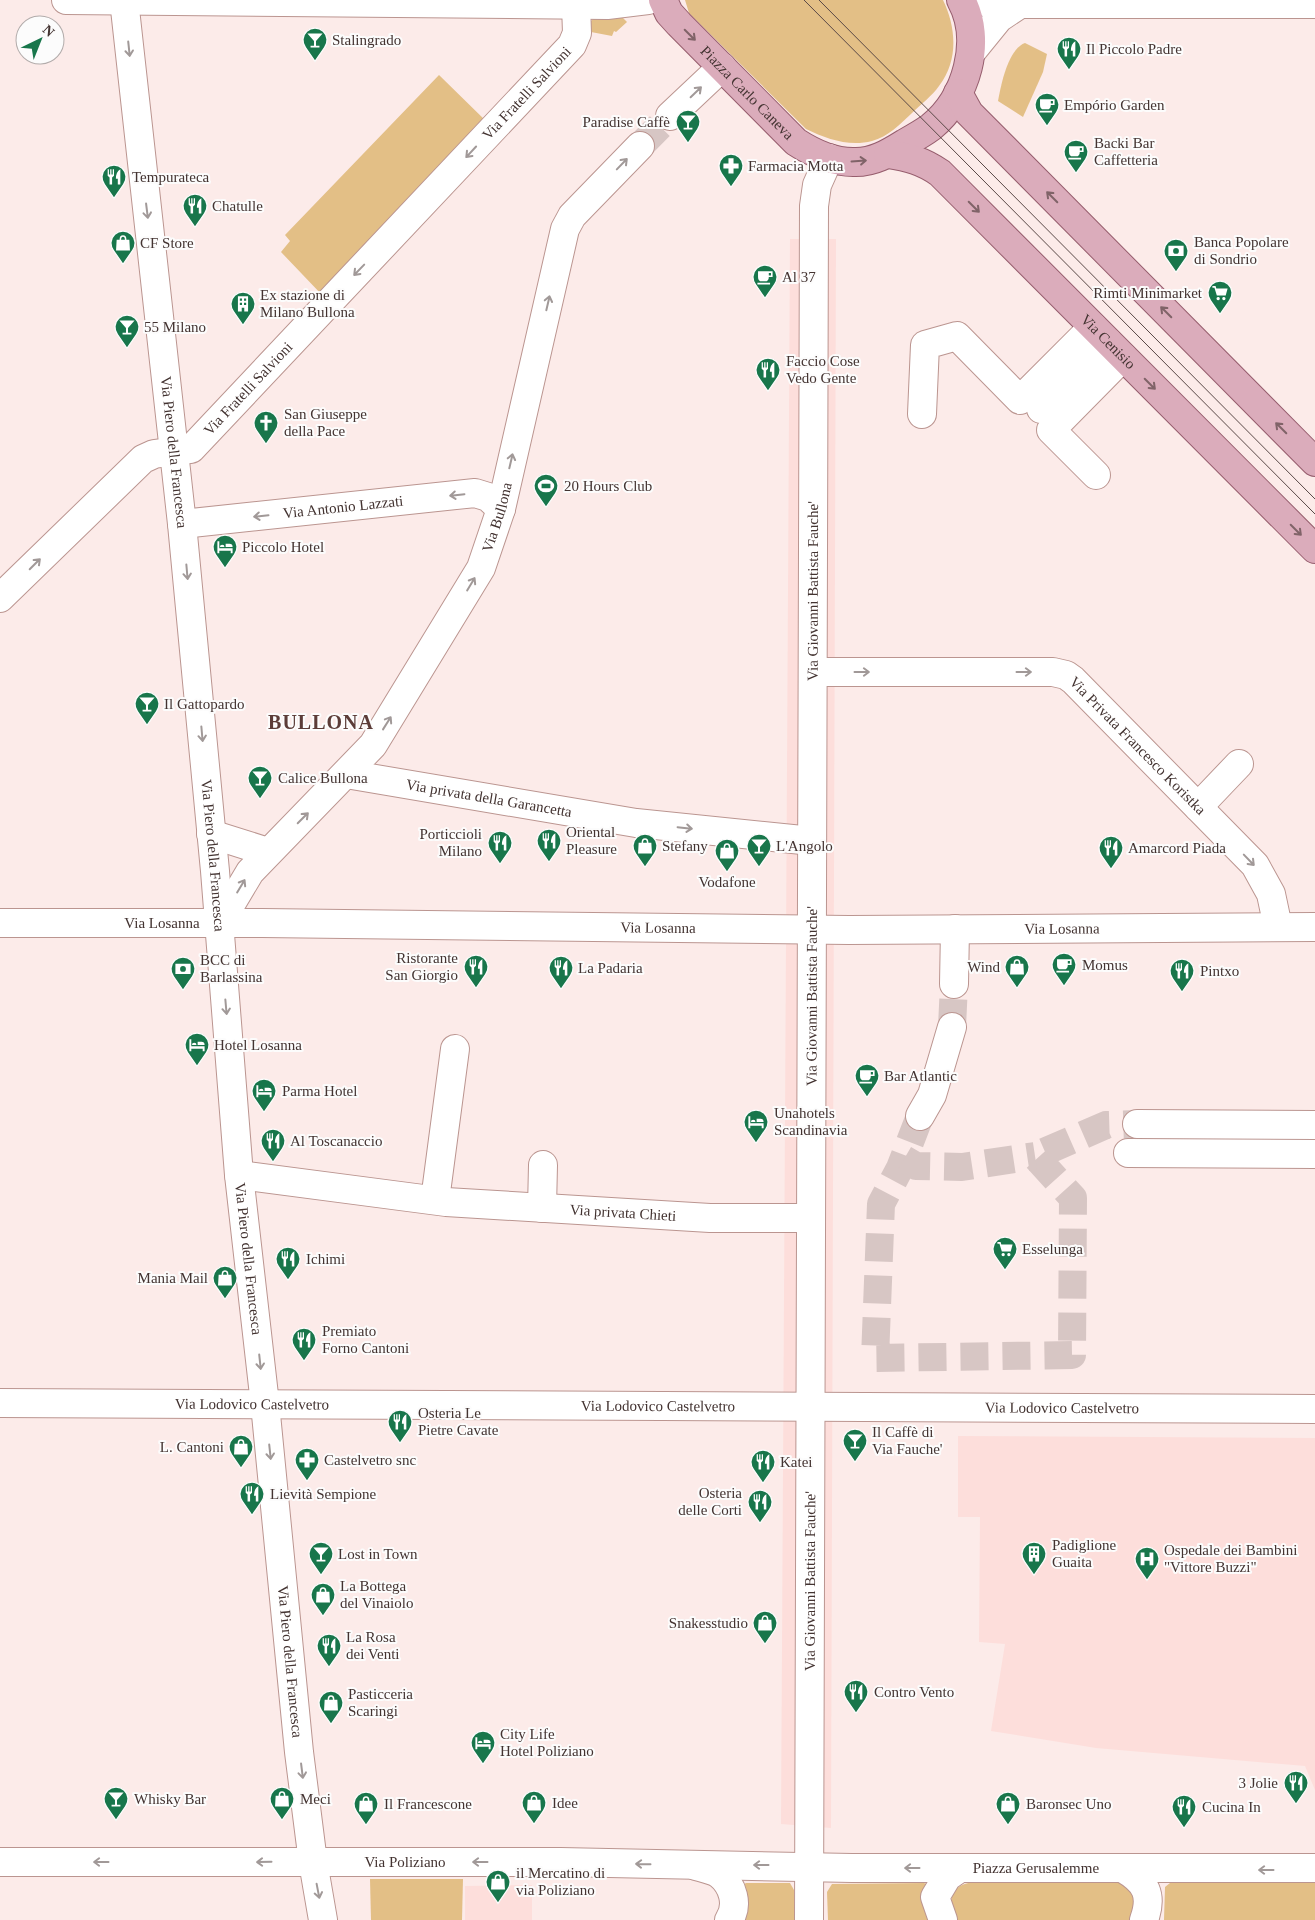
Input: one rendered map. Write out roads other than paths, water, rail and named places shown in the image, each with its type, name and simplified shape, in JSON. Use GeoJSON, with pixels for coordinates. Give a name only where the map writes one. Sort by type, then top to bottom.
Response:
{"type":"FeatureCollection","features":[{"type":"Feature","properties":{"kind":"main road","name":"Piazza Carlo Caneva"},"geometry":{"type":"LineString","coordinates":[[663,0],[674,19],[796,142],[812,152],[829,158],[853,162],[872,160],[888,154],[931,127],[958,93],[972,50],[971,30],[966,10],[961,0]]}},
{"type":"Feature","properties":{"kind":"main road"},"geometry":{"type":"LineString","coordinates":[[958,93],[969,113],[1315,462]]}},
{"type":"Feature","properties":{"kind":"main road","name":"Via Cenisio"},"geometry":{"type":"LineString","coordinates":[[888,154],[910,157],[926,163],[940,173],[1315,549]]}},
{"type":"Feature","properties":{"kind":"street"},"geometry":{"type":"LineString","coordinates":[[66,0],[576,5],[648,0]]}},
{"type":"Feature","properties":{"kind":"street","name":"Via Piero della Francesca"},"geometry":{"type":"LineString","coordinates":[[124,0],[175,451],[211,834],[240,1175],[265,1404],[299,1752],[313,1862],[323,1920]]}},
{"type":"Feature","properties":{"kind":"street"},"geometry":{"type":"LineString","coordinates":[[981,0],[990,4],[1315,4]]}},
{"type":"Feature","properties":{"kind":"street","name":"Piazza Carlo Caneva"},"geometry":{"type":"LineString","coordinates":[[972,50],[999,18],[1020,4]]}},
{"type":"Feature","properties":{"kind":"street","name":"Via Fratelli Salvioni"},"geometry":{"type":"LineString","coordinates":[[0,598],[132,468],[154,454],[191,449],[572,45],[577,33],[576,5]]}},
{"type":"Feature","properties":{"kind":"street"},"geometry":{"type":"LineString","coordinates":[[670,116],[722,67]]}},
{"type":"Feature","properties":{"kind":"street","name":"Via Bullona"},"geometry":{"type":"LineString","coordinates":[[219,924],[250,872],[346,774],[380,733],[481,568],[501,509],[566,229],[572,216],[640,146]]}},
{"type":"Feature","properties":{"kind":"street","name":"Via Giovanni Battista Fauche'"},"geometry":{"type":"LineString","coordinates":[[809,1867],[814,206],[817,185],[829,158]]}},
{"type":"Feature","properties":{"kind":"street"},"geometry":{"type":"LineString","coordinates":[[922,414],[926,345],[957,336],[1020,400],[1108,342]]}},
{"type":"Feature","properties":{"kind":"street"},"geometry":{"type":"LineString","coordinates":[[1042,409],[1108,342]]}},
{"type":"Feature","properties":{"kind":"street"},"geometry":{"type":"LineString","coordinates":[[1096,475],[1051,430],[1108,342]]}},
{"type":"Feature","properties":{"kind":"street","name":"Via Antonio Lazzati"},"geometry":{"type":"LineString","coordinates":[[182,524],[475,493],[488,497],[501,509]]}},
{"type":"Feature","properties":{"kind":"street","name":"Via Privata Francesco Koristka"},"geometry":{"type":"LineString","coordinates":[[813,672],[1052,672],[1066,675],[1255,865],[1271,894],[1278,927]]}},
{"type":"Feature","properties":{"kind":"street"},"geometry":{"type":"LineString","coordinates":[[1198,807],[1239,764]]}},
{"type":"Feature","properties":{"kind":"street","name":"Via privata della Garancetta"},"geometry":{"type":"LineString","coordinates":[[346,774],[636,823],[812,841]]}},
{"type":"Feature","properties":{"kind":"street"},"geometry":{"type":"LineString","coordinates":[[211,834],[268,852]]}},
{"type":"Feature","properties":{"kind":"street","name":"Via Losanna"},"geometry":{"type":"LineString","coordinates":[[0,923],[812,929],[1315,927]]}},
{"type":"Feature","properties":{"kind":"street"},"geometry":{"type":"LineString","coordinates":[[954,984],[955,929]]}},
{"type":"Feature","properties":{"kind":"street"},"geometry":{"type":"LineString","coordinates":[[920,1116],[932,1095],[952,1027]]}},
{"type":"Feature","properties":{"kind":"street"},"geometry":{"type":"LineString","coordinates":[[435,1200],[456,1049]]}},
{"type":"Feature","properties":{"kind":"street"},"geometry":{"type":"LineString","coordinates":[[1137,1124],[1315,1125]]}},
{"type":"Feature","properties":{"kind":"street"},"geometry":{"type":"LineString","coordinates":[[1128,1152],[1315,1154]]}},
{"type":"Feature","properties":{"kind":"street"},"geometry":{"type":"LineString","coordinates":[[542,1208],[543,1165]]}},
{"type":"Feature","properties":{"kind":"street","name":"Via privata Chieti"},"geometry":{"type":"LineString","coordinates":[[240,1175],[435,1200],[710,1218],[811,1218]]}},
{"type":"Feature","properties":{"kind":"street","name":"Via Lodovico Castelvetro"},"geometry":{"type":"LineString","coordinates":[[0,1404],[1315,1409]]}},
{"type":"Feature","properties":{"kind":"street","name":"Via Poliziano"},"geometry":{"type":"LineString","coordinates":[[0,1862],[691,1864],[809,1867]]}},
{"type":"Feature","properties":{"kind":"street"},"geometry":{"type":"LineString","coordinates":[[691,1864],[718,1874],[731,1888],[735,1904],[729,1920]]}},
{"type":"Feature","properties":{"kind":"street"},"geometry":{"type":"LineString","coordinates":[[809,1867],[809,1920]]}},
{"type":"Feature","properties":{"kind":"street","name":"Piazza Gerusalemme"},"geometry":{"type":"LineString","coordinates":[[809,1867],[1315,1868]]}},
{"type":"Feature","properties":{"kind":"street"},"geometry":{"type":"LineString","coordinates":[[943,1920],[935,1897],[947,1877],[960,1868]]}},
{"type":"Feature","properties":{"kind":"street"},"geometry":{"type":"LineString","coordinates":[[1124,1869],[1138,1877],[1147,1893],[1148,1909],[1144,1920]]}},
{"type":"Feature","properties":{"kind":"tunnel"},"geometry":{"type":"LineString","coordinates":[[640,146],[670,116]]}},
{"type":"Feature","properties":{"kind":"tunnel"},"geometry":{"type":"LineString","coordinates":[[952,1027],[954,984]]}},
{"type":"Feature","properties":{"kind":"tunnel"},"geometry":{"type":"LineString","coordinates":[[920,1116],[900,1168],[881,1204],[875,1358],[1072,1355],[1073,1198],[1035,1156],[1106,1125],[1137,1124]]}},
{"type":"Feature","properties":{"kind":"tunnel"},"geometry":{"type":"LineString","coordinates":[[904,1159],[916,1166],[962,1167],[1035,1156]]}},
{"type":"Feature","properties":{"kind":"tram line"},"geometry":{"type":"LineString","coordinates":[[804,0],[1315,514]]}},
{"type":"Feature","properties":{"kind":"tram line"},"geometry":{"type":"LineString","coordinates":[[819,0],[1315,499]]}},
{"type":"Feature","properties":{"kind":"place","name":"Stalingrado"},"geometry":{"type":"Point","coordinates":[315,61]}},
{"type":"Feature","properties":{"kind":"place","name":"Il Piccolo Padre"},"geometry":{"type":"Point","coordinates":[1069,70]}},
{"type":"Feature","properties":{"kind":"place","name":"Empório Garden"},"geometry":{"type":"Point","coordinates":[1047,126]}},
{"type":"Feature","properties":{"kind":"place","name":"Paradise Caffè"},"geometry":{"type":"Point","coordinates":[688,143]}},
{"type":"Feature","properties":{"kind":"place","name":"Backi Bar Caffetteria"},"geometry":{"type":"Point","coordinates":[1076,173]}},
{"type":"Feature","properties":{"kind":"place","name":"Farmacia Motta"},"geometry":{"type":"Point","coordinates":[731,187]}},
{"type":"Feature","properties":{"kind":"place","name":"Tempurateca"},"geometry":{"type":"Point","coordinates":[114,198]}},
{"type":"Feature","properties":{"kind":"place","name":"Chatulle"},"geometry":{"type":"Point","coordinates":[195,227]}},
{"type":"Feature","properties":{"kind":"place","name":"CF Store"},"geometry":{"type":"Point","coordinates":[123,264]}},
{"type":"Feature","properties":{"kind":"place","name":"Banca Popolare di Sondrio"},"geometry":{"type":"Point","coordinates":[1176,272]}},
{"type":"Feature","properties":{"kind":"place","name":"Al 37"},"geometry":{"type":"Point","coordinates":[765,298]}},
{"type":"Feature","properties":{"kind":"place","name":"Rimti Minimarket"},"geometry":{"type":"Point","coordinates":[1220,314]}},
{"type":"Feature","properties":{"kind":"place","name":"Ex stazione di Milano Bullona"},"geometry":{"type":"Point","coordinates":[243,325]}},
{"type":"Feature","properties":{"kind":"place","name":"55 Milano"},"geometry":{"type":"Point","coordinates":[127,348]}},
{"type":"Feature","properties":{"kind":"place","name":"Faccio Cose Vedo Gente"},"geometry":{"type":"Point","coordinates":[768,391]}},
{"type":"Feature","properties":{"kind":"place","name":"San Giuseppe della Pace"},"geometry":{"type":"Point","coordinates":[266,444]}},
{"type":"Feature","properties":{"kind":"place","name":"20 Hours Club"},"geometry":{"type":"Point","coordinates":[546,507]}},
{"type":"Feature","properties":{"kind":"place","name":"Piccolo Hotel"},"geometry":{"type":"Point","coordinates":[225,568]}},
{"type":"Feature","properties":{"kind":"place","name":"Il Gattopardo"},"geometry":{"type":"Point","coordinates":[147,725]}},
{"type":"Feature","properties":{"kind":"place","name":"Calice Bullona"},"geometry":{"type":"Point","coordinates":[260,799]}},
{"type":"Feature","properties":{"kind":"place","name":"Oriental Pleasure"},"geometry":{"type":"Point","coordinates":[549,862]}},
{"type":"Feature","properties":{"kind":"place","name":"Porticcioli Milano"},"geometry":{"type":"Point","coordinates":[500,864]}},
{"type":"Feature","properties":{"kind":"place","name":"Stefany"},"geometry":{"type":"Point","coordinates":[645,867]}},
{"type":"Feature","properties":{"kind":"place","name":"L'Angolo"},"geometry":{"type":"Point","coordinates":[759,867]}},
{"type":"Feature","properties":{"kind":"place","name":"Amarcord Piada"},"geometry":{"type":"Point","coordinates":[1111,869]}},
{"type":"Feature","properties":{"kind":"place","name":"Vodafone"},"geometry":{"type":"Point","coordinates":[727,872]}},
{"type":"Feature","properties":{"kind":"place","name":"Momus"},"geometry":{"type":"Point","coordinates":[1064,986]}},
{"type":"Feature","properties":{"kind":"place","name":"Ristorante San Giorgio"},"geometry":{"type":"Point","coordinates":[476,988]}},
{"type":"Feature","properties":{"kind":"place","name":"Wind"},"geometry":{"type":"Point","coordinates":[1017,988]}},
{"type":"Feature","properties":{"kind":"place","name":"La Padaria"},"geometry":{"type":"Point","coordinates":[561,989]}},
{"type":"Feature","properties":{"kind":"place","name":"BCC di Barlassina"},"geometry":{"type":"Point","coordinates":[183,990]}},
{"type":"Feature","properties":{"kind":"place","name":"Pintxo"},"geometry":{"type":"Point","coordinates":[1182,992]}},
{"type":"Feature","properties":{"kind":"place","name":"Hotel Losanna"},"geometry":{"type":"Point","coordinates":[197,1066]}},
{"type":"Feature","properties":{"kind":"place","name":"Bar Atlantic"},"geometry":{"type":"Point","coordinates":[867,1097]}},
{"type":"Feature","properties":{"kind":"place","name":"Parma Hotel"},"geometry":{"type":"Point","coordinates":[264,1112]}},
{"type":"Feature","properties":{"kind":"place","name":"Unahotels Scandinavia"},"geometry":{"type":"Point","coordinates":[756,1143]}},
{"type":"Feature","properties":{"kind":"place","name":"Al Toscanaccio"},"geometry":{"type":"Point","coordinates":[273,1162]}},
{"type":"Feature","properties":{"kind":"place","name":"Esselunga"},"geometry":{"type":"Point","coordinates":[1005,1270]}},
{"type":"Feature","properties":{"kind":"place","name":"Ichimi"},"geometry":{"type":"Point","coordinates":[288,1280]}},
{"type":"Feature","properties":{"kind":"place","name":"Mania Mail"},"geometry":{"type":"Point","coordinates":[225,1299]}},
{"type":"Feature","properties":{"kind":"place","name":"Premiato Forno Cantoni"},"geometry":{"type":"Point","coordinates":[304,1361]}},
{"type":"Feature","properties":{"kind":"place","name":"Osteria Le Pietre Cavate"},"geometry":{"type":"Point","coordinates":[400,1443]}},
{"type":"Feature","properties":{"kind":"place","name":"Il Caffè di Via Fauche'"},"geometry":{"type":"Point","coordinates":[855,1462]}},
{"type":"Feature","properties":{"kind":"place","name":"L. Cantoni"},"geometry":{"type":"Point","coordinates":[241,1468]}},
{"type":"Feature","properties":{"kind":"place","name":"Castelvetro snc"},"geometry":{"type":"Point","coordinates":[307,1481]}},
{"type":"Feature","properties":{"kind":"place","name":"Katei"},"geometry":{"type":"Point","coordinates":[763,1483]}},
{"type":"Feature","properties":{"kind":"place","name":"Lievità Sempione"},"geometry":{"type":"Point","coordinates":[252,1515]}},
{"type":"Feature","properties":{"kind":"place","name":"Osteria delle Corti"},"geometry":{"type":"Point","coordinates":[760,1523]}},
{"type":"Feature","properties":{"kind":"place","name":"Lost in Town"},"geometry":{"type":"Point","coordinates":[321,1575]}},
{"type":"Feature","properties":{"kind":"place","name":"Padiglione Guaita"},"geometry":{"type":"Point","coordinates":[1034,1575]}},
{"type":"Feature","properties":{"kind":"place","name":"Ospedale dei Bambini \"Vittore Buzzi\""},"geometry":{"type":"Point","coordinates":[1147,1580]}},
{"type":"Feature","properties":{"kind":"place","name":"La Bottega del Vinaiolo"},"geometry":{"type":"Point","coordinates":[323,1616]}},
{"type":"Feature","properties":{"kind":"place","name":"Snakesstudio"},"geometry":{"type":"Point","coordinates":[765,1644]}},
{"type":"Feature","properties":{"kind":"place","name":"La Rosa dei Venti"},"geometry":{"type":"Point","coordinates":[329,1667]}},
{"type":"Feature","properties":{"kind":"place","name":"Contro Vento"},"geometry":{"type":"Point","coordinates":[856,1713]}},
{"type":"Feature","properties":{"kind":"place","name":"Pasticceria Scaringi"},"geometry":{"type":"Point","coordinates":[331,1724]}},
{"type":"Feature","properties":{"kind":"place","name":"City Life Hotel Poliziano"},"geometry":{"type":"Point","coordinates":[483,1764]}},
{"type":"Feature","properties":{"kind":"place","name":"3 Jolie"},"geometry":{"type":"Point","coordinates":[1296,1804]}},
{"type":"Feature","properties":{"kind":"place","name":"Whisky Bar"},"geometry":{"type":"Point","coordinates":[116,1820]}},
{"type":"Feature","properties":{"kind":"place","name":"Meci"},"geometry":{"type":"Point","coordinates":[282,1820]}},
{"type":"Feature","properties":{"kind":"place","name":"Idee"},"geometry":{"type":"Point","coordinates":[534,1824]}},
{"type":"Feature","properties":{"kind":"place","name":"Il Francescone"},"geometry":{"type":"Point","coordinates":[366,1825]}},
{"type":"Feature","properties":{"kind":"place","name":"Baronsec Uno"},"geometry":{"type":"Point","coordinates":[1008,1825]}},
{"type":"Feature","properties":{"kind":"place","name":"Cucina In"},"geometry":{"type":"Point","coordinates":[1184,1828]}},
{"type":"Feature","properties":{"kind":"place","name":"il Mercatino di via Poliziano"},"geometry":{"type":"Point","coordinates":[498,1903]}},
{"type":"Feature","properties":{"kind":"district","name":"BULLONA"},"geometry":{"type":"Point","coordinates":[321,722]}}]}
